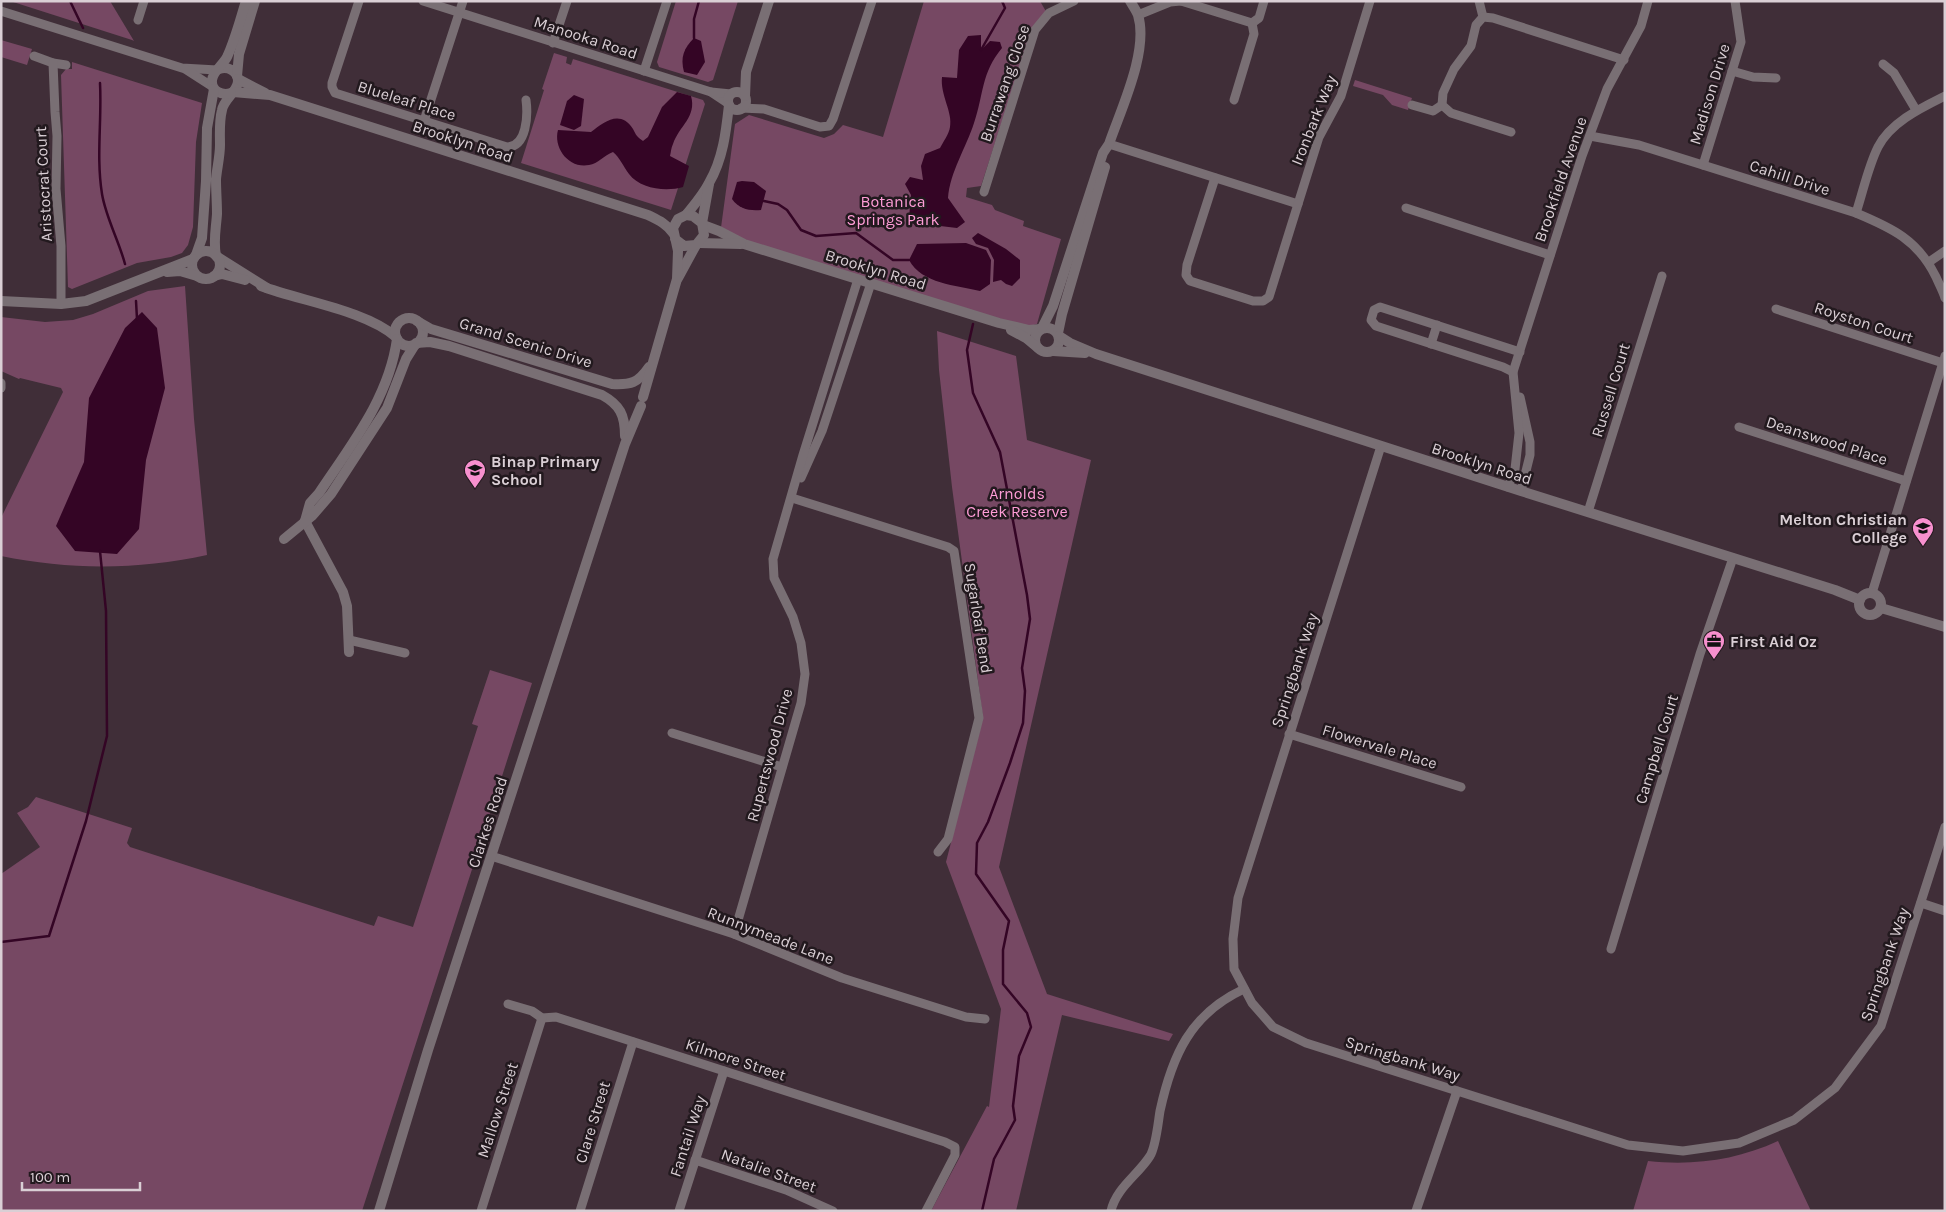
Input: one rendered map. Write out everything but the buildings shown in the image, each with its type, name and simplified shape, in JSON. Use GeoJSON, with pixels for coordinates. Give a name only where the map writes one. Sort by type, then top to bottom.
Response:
{"type":"FeatureCollection","features":[{"type":"Feature","properties":{"kind":"street"},"geometry":{"type":"LineString","coordinates":[[138,20],[144,1]]}},
{"type":"Feature","properties":{"kind":"street"},"geometry":{"type":"LineString","coordinates":[[198,276],[192,268],[202,238],[206,181],[206,128],[214,88],[213,76],[226,58],[246,1]]}},
{"type":"Feature","properties":{"kind":"street"},"geometry":{"type":"LineString","coordinates":[[214,276],[219,268],[214,238],[217,216],[216,179],[222,108],[238,86],[239,54],[255,1]]}},
{"type":"Feature","properties":{"kind":"street","name":"Blueleaf Place"},"geometry":{"type":"LineString","coordinates":[[358,1],[332,83],[333,90],[338,94],[510,147],[517,144],[521,136],[527,118],[526,100]]}},
{"type":"Feature","properties":{"kind":"street","name":"Manooka Road"},"geometry":{"type":"LineString","coordinates":[[424,1],[730,99]]}},
{"type":"Feature","properties":{"kind":"street"},"geometry":{"type":"LineString","coordinates":[[424,121],[463,1]]}},
{"type":"Feature","properties":{"kind":"street"},"geometry":{"type":"LineString","coordinates":[[553,43],[567,1]]}},
{"type":"Feature","properties":{"kind":"street"},"geometry":{"type":"LineString","coordinates":[[644,71],[667,1]]}},
{"type":"Feature","properties":{"kind":"street"},"geometry":{"type":"LineString","coordinates":[[727,134],[730,99],[746,72],[769,1]]}},
{"type":"Feature","properties":{"kind":"street"},"geometry":{"type":"LineString","coordinates":[[730,99],[738,92],[764,109],[820,127],[828,126],[834,119],[872,1]]}},
{"type":"Feature","properties":{"kind":"street","name":"Burrawang Close"},"geometry":{"type":"LineString","coordinates":[[984,192],[1035,30],[1048,13],[1074,1]]}},
{"type":"Feature","properties":{"kind":"street"},"geometry":{"type":"LineString","coordinates":[[1109,144],[1109,155],[1062,314],[1058,346],[1053,351],[1046,352],[1039,349],[1035,339],[1054,306],[1103,153],[1109,144],[1136,66],[1140,49],[1138,15],[1130,1]]}},
{"type":"Feature","properties":{"kind":"street"},"geometry":{"type":"LineString","coordinates":[[1138,15],[1170,2],[1181,1],[1252,22],[1259,18],[1264,1]]}},
{"type":"Feature","properties":{"kind":"street","name":"Ironbark Way"},"geometry":{"type":"LineString","coordinates":[[1215,178],[1187,265],[1186,275],[1190,281],[1253,301],[1263,301],[1269,296],[1319,137],[1340,96],[1370,1]]}},
{"type":"Feature","properties":{"kind":"street"},"geometry":{"type":"LineString","coordinates":[[1479,1],[1483,17]]}},
{"type":"Feature","properties":{"kind":"street","name":"Brookfield Avenue"},"geometry":{"type":"LineString","coordinates":[[1508,487],[1515,469],[1519,433],[1513,372],[1582,156],[1607,89],[1641,26],[1648,1]]}},
{"type":"Feature","properties":{"kind":"street","name":"Madison Drive"},"geometry":{"type":"LineString","coordinates":[[1703,165],[1741,42],[1735,1]]}},
{"type":"Feature","properties":{"kind":"street"},"geometry":{"type":"LineString","coordinates":[[1,11],[182,68],[218,70],[223,68],[232,70],[238,78]]}},
{"type":"Feature","properties":{"kind":"street"},"geometry":{"type":"LineString","coordinates":[[1483,17],[1493,18],[1624,60]]}},
{"type":"Feature","properties":{"kind":"street"},"geometry":{"type":"LineString","coordinates":[[1412,105],[1433,112],[1442,104],[1443,94],[1454,69],[1471,46],[1476,25],[1483,17]]}},
{"type":"Feature","properties":{"kind":"street"},"geometry":{"type":"LineString","coordinates":[[1234,100],[1254,34],[1252,22]]}},
{"type":"Feature","properties":{"kind":"street"},"geometry":{"type":"LineString","coordinates":[[34,56],[66,66]]}},
{"type":"Feature","properties":{"kind":"street","name":"Aristocrat Court"},"geometry":{"type":"LineString","coordinates":[[53,63],[54,112],[57,136],[56,189],[62,246],[61,304]]}},
{"type":"Feature","properties":{"kind":"street"},"geometry":{"type":"LineString","coordinates":[[1882,64],[1894,74],[1916,110]]}},
{"type":"Feature","properties":{"kind":"street"},"geometry":{"type":"LineString","coordinates":[[182,68],[222,94],[232,92]]}},
{"type":"Feature","properties":{"kind":"street"},"geometry":{"type":"LineString","coordinates":[[1732,71],[1753,77],[1776,78]]}},
{"type":"Feature","properties":{"kind":"street"},"geometry":{"type":"LineString","coordinates":[[709,183],[685,216],[675,223],[674,236],[684,246],[697,244],[704,235],[703,224],[709,183],[727,134],[740,109],[746,102],[746,72]]}},
{"type":"Feature","properties":{"kind":"street","name":"Brooklyn Road"},"geometry":{"type":"LineString","coordinates":[[238,78],[270,96]]}},
{"type":"Feature","properties":{"kind":"street","name":"Brooklyn Road"},"geometry":{"type":"LineString","coordinates":[[232,92],[270,96],[648,215],[670,228],[674,236]]}},
{"type":"Feature","properties":{"kind":"street"},"geometry":{"type":"LineString","coordinates":[[1856,213],[1878,146],[1895,126],[1916,110],[1945,96]]}},
{"type":"Feature","properties":{"kind":"street"},"geometry":{"type":"LineString","coordinates":[[730,99],[734,109],[764,109]]}},
{"type":"Feature","properties":{"kind":"street"},"geometry":{"type":"LineString","coordinates":[[1442,104],[1451,113],[1511,132]]}},
{"type":"Feature","properties":{"kind":"street","name":"Cahill Drive"},"geometry":{"type":"LineString","coordinates":[[1590,136],[1639,145],[1856,213],[1885,225],[1910,240],[1929,262],[1945,298]]}},
{"type":"Feature","properties":{"kind":"street"},"geometry":{"type":"LineString","coordinates":[[1109,144],[1298,204]]}},
{"type":"Feature","properties":{"kind":"street"},"geometry":{"type":"LineString","coordinates":[[1406,208],[1550,255]]}},
{"type":"Feature","properties":{"kind":"street","name":"Brooklyn Road"},"geometry":{"type":"LineString","coordinates":[[648,215],[685,216]]}},
{"type":"Feature","properties":{"kind":"street"},"geometry":{"type":"LineString","coordinates":[[685,216],[693,216],[703,224]]}},
{"type":"Feature","properties":{"kind":"street","name":"Brooklyn Road"},"geometry":{"type":"LineString","coordinates":[[703,224],[719,230],[744,244],[999,323],[1029,330],[1041,329]]}},
{"type":"Feature","properties":{"kind":"street","name":"Clarkes Road"},"geometry":{"type":"LineString","coordinates":[[674,236],[678,251],[677,279]]}},
{"type":"Feature","properties":{"kind":"street","name":"Brooklyn Road"},"geometry":{"type":"LineString","coordinates":[[697,244],[744,244]]}},
{"type":"Feature","properties":{"kind":"street","name":"Clarkes Road"},"geometry":{"type":"LineString","coordinates":[[379,1211],[428,1050],[625,444],[642,402],[677,279],[697,244]]}},
{"type":"Feature","properties":{"kind":"street","name":"Grand Scenic Drive"},"geometry":{"type":"LineString","coordinates":[[1,300],[61,304],[86,300],[195,257],[204,251],[213,253],[267,288]]}},
{"type":"Feature","properties":{"kind":"street"},"geometry":{"type":"LineString","coordinates":[[1929,262],[1945,251]]}},
{"type":"Feature","properties":{"kind":"street","name":"Grand Scenic Drive"},"geometry":{"type":"LineString","coordinates":[[146,276],[180,272],[206,278],[222,274],[235,276],[364,319],[388,330],[404,345],[430,342],[449,346],[595,392],[619,407]]}},
{"type":"Feature","properties":{"kind":"street","name":"Russell Court"},"geometry":{"type":"LineString","coordinates":[[1588,512],[1662,276]]}},
{"type":"Feature","properties":{"kind":"street","name":"Rupertswood Drive"},"geometry":{"type":"LineString","coordinates":[[734,934],[801,703],[806,674],[802,643],[793,617],[774,578],[773,559],[803,455],[858,279]]}},
{"type":"Feature","properties":{"kind":"street","name":"Rupertswood Drive"},"geometry":{"type":"LineString","coordinates":[[792,498],[822,431],[871,283]]}},
{"type":"Feature","properties":{"kind":"street"},"geometry":{"type":"LineString","coordinates":[[1520,352],[1380,307],[1374,310],[1371,320],[1376,326],[1502,366],[1513,372],[1530,442],[1530,455],[1521,492]]}},
{"type":"Feature","properties":{"kind":"street","name":"Royston Court"},"geometry":{"type":"LineString","coordinates":[[1776,309],[1944,359]]}},
{"type":"Feature","properties":{"kind":"street","name":"Grand Scenic Drive"},"geometry":{"type":"LineString","coordinates":[[364,319],[386,321],[412,318],[431,328],[600,381],[628,384]]}},
{"type":"Feature","properties":{"kind":"street"},"geometry":{"type":"LineString","coordinates":[[349,652],[347,606],[343,592],[305,522],[310,503],[324,485],[378,401],[393,365],[397,338],[396,326],[403,319]]}},
{"type":"Feature","properties":{"kind":"street"},"geometry":{"type":"LineString","coordinates":[[284,539],[312,516],[331,494],[379,422],[394,393],[406,359],[420,339],[422,331],[417,322]]}},
{"type":"Feature","properties":{"kind":"street","name":"Brooklyn Road"},"geometry":{"type":"LineString","coordinates":[[999,323],[1026,338],[1039,349]]}},
{"type":"Feature","properties":{"kind":"street"},"geometry":{"type":"LineString","coordinates":[[1431,344],[1437,326]]}},
{"type":"Feature","properties":{"kind":"street"},"geometry":{"type":"LineString","coordinates":[[1041,329],[1053,328],[1059,335]]}},
{"type":"Feature","properties":{"kind":"street","name":"Brooklyn Road"},"geometry":{"type":"LineString","coordinates":[[1059,335],[1070,343],[1096,354],[1521,492],[1835,590],[1860,600]]}},
{"type":"Feature","properties":{"kind":"street","name":"Brooklyn Road"},"geometry":{"type":"LineString","coordinates":[[1053,351],[1096,354]]}},
{"type":"Feature","properties":{"kind":"street"},"geometry":{"type":"LineString","coordinates":[[1872,593],[1944,359]]}},
{"type":"Feature","properties":{"kind":"street","name":"Clarkes Road"},"geometry":{"type":"LineString","coordinates":[[625,444],[625,424],[616,402],[617,392],[619,388],[636,382],[652,362]]}},
{"type":"Feature","properties":{"kind":"street"},"geometry":{"type":"LineString","coordinates":[[829,372],[840,376]]}},
{"type":"Feature","properties":{"kind":"street"},"geometry":{"type":"LineString","coordinates":[[1,383],[1,388]]}},
{"type":"Feature","properties":{"kind":"street"},"geometry":{"type":"LineString","coordinates":[[619,407],[629,412],[634,411],[642,402],[638,388],[628,384]]}},
{"type":"Feature","properties":{"kind":"street","name":"Deanswood Place"},"geometry":{"type":"LineString","coordinates":[[1739,427],[1906,481]]}},
{"type":"Feature","properties":{"kind":"street","name":"Springbank Way"},"geometry":{"type":"LineString","coordinates":[[1381,446],[1238,898],[1233,939],[1234,969],[1252,1003],[1273,1027],[1306,1043],[1628,1145],[1683,1151],[1739,1143],[1794,1120],[1835,1088],[1881,1026],[1945,827]]}},
{"type":"Feature","properties":{"kind":"street"},"geometry":{"type":"LineString","coordinates":[[1518,454],[1530,455]]}},
{"type":"Feature","properties":{"kind":"street","name":"Sugarloaf Bend"},"geometry":{"type":"LineString","coordinates":[[792,498],[948,547],[954,551],[979,718],[948,839],[938,852]]}},
{"type":"Feature","properties":{"kind":"street","name":"Campbell Court"},"geometry":{"type":"LineString","coordinates":[[1611,950],[1700,654],[1733,558]]}},
{"type":"Feature","properties":{"kind":"street"},"geometry":{"type":"LineString","coordinates":[[1872,593],[1879,597],[1881,608],[1874,615],[1866,615],[1861,610],[1860,600],[1865,594],[1872,593]]}},
{"type":"Feature","properties":{"kind":"street"},"geometry":{"type":"LineString","coordinates":[[1881,608],[1945,626]]}},
{"type":"Feature","properties":{"kind":"street"},"geometry":{"type":"LineString","coordinates":[[349,640],[405,653]]}},
{"type":"Feature","properties":{"kind":"street"},"geometry":{"type":"LineString","coordinates":[[672,733],[782,767]]}},
{"type":"Feature","properties":{"kind":"street","name":"Flowervale Place"},"geometry":{"type":"LineString","coordinates":[[1289,734],[1461,787]]}},
{"type":"Feature","properties":{"kind":"street","name":"Runnymeade Lane"},"geometry":{"type":"LineString","coordinates":[[492,856],[734,934],[842,978],[966,1017],[985,1018]]}},
{"type":"Feature","properties":{"kind":"street"},"geometry":{"type":"LineString","coordinates":[[1921,903],[1945,911]]}},
{"type":"Feature","properties":{"kind":"street"},"geometry":{"type":"LineString","coordinates":[[1111,1211],[1114,1199],[1151,1154],[1166,1083],[1187,1036],[1202,1016],[1225,998],[1244,989]]}},
{"type":"Feature","properties":{"kind":"street","name":"Kilmore Street"},"geometry":{"type":"LineString","coordinates":[[508,1004],[532,1011],[542,1018],[556,1017],[945,1142],[955,1147],[953,1161],[926,1211]]}},
{"type":"Feature","properties":{"kind":"street","name":"Mallow Street"},"geometry":{"type":"LineString","coordinates":[[481,1211],[542,1018]]}},
{"type":"Feature","properties":{"kind":"street","name":"Clare Street"},"geometry":{"type":"LineString","coordinates":[[580,1211],[633,1042]]}},
{"type":"Feature","properties":{"kind":"street","name":"Fantail Way"},"geometry":{"type":"LineString","coordinates":[[679,1211],[724,1071]]}},
{"type":"Feature","properties":{"kind":"street"},"geometry":{"type":"LineString","coordinates":[[1416,1211],[1456,1091]]}},
{"type":"Feature","properties":{"kind":"street","name":"Natalie Street"},"geometry":{"type":"LineString","coordinates":[[695,1160],[786,1190],[832,1211]]}},
{"type":"Feature","properties":{"kind":"green space"},"geometry":{"type":"Polygon","coordinates":[[[10,1],[110,1],[134,41],[132,40],[10,1]]]}},
{"type":"Feature","properties":{"kind":"green space"},"geometry":{"type":"Polygon","coordinates":[[[676,1],[738,1],[713,80],[708,82],[659,67],[657,62],[676,1]]]}},
{"type":"Feature","properties":{"kind":"green space","name":"Botanica Springs Park"},"geometry":{"type":"Polygon","coordinates":[[[924,1],[1040,1],[1048,15],[1032,29],[981,186],[967,188],[966,197],[992,205],[995,210],[1024,221],[1023,226],[1061,239],[1037,324],[1024,328],[720,235],[735,124],[749,115],[824,138],[834,134],[843,125],[883,137],[924,1]]]}},
{"type":"Feature","properties":{"kind":"green space"},"geometry":{"type":"Polygon","coordinates":[[[1,40],[32,49],[27,65],[1,57],[1,40]]]}},
{"type":"Feature","properties":{"kind":"green space"},"geometry":{"type":"Polygon","coordinates":[[[554,53],[567,57],[566,63],[571,65],[573,59],[703,100],[705,104],[671,210],[521,163],[554,53]]]}},
{"type":"Feature","properties":{"kind":"green space"},"geometry":{"type":"Polygon","coordinates":[[[72,62],[202,103],[196,142],[193,227],[188,245],[182,253],[171,257],[137,263],[72,289],[68,287],[61,75],[66,69],[72,69],[72,62]]]}},
{"type":"Feature","properties":{"kind":"green space"},"geometry":{"type":"Polygon","coordinates":[[[1355,80],[1412,98],[1408,110],[1392,105],[1383,95],[1353,86],[1355,80]]]}},
{"type":"Feature","properties":{"kind":"green space"},"geometry":{"type":"Polygon","coordinates":[[[185,286],[194,419],[207,555],[130,566],[78,566],[27,561],[1,556],[1,518],[63,392],[61,388],[19,379],[1,371],[1,317],[45,322],[73,320],[93,314],[148,291],[185,286]]]}},
{"type":"Feature","properties":{"kind":"green space","name":"Arnolds Creek Reserve"},"geometry":{"type":"Polygon","coordinates":[[[937,331],[1016,356],[1027,440],[1091,460],[999,867],[1047,994],[1173,1034],[1169,1041],[1062,1015],[1016,1211],[931,1211],[987,1106],[989,1107],[1001,1009],[946,862],[983,718],[952,487],[939,370],[937,331]]]}},
{"type":"Feature","properties":{"kind":"green space"},"geometry":{"type":"Polygon","coordinates":[[[490,670],[532,683],[362,1211],[1,1211],[1,874],[40,847],[17,813],[28,807],[36,797],[132,828],[127,843],[130,847],[374,926],[378,916],[413,927],[478,726],[472,724],[490,670]]]}},
{"type":"Feature","properties":{"kind":"green space"},"geometry":{"type":"Polygon","coordinates":[[[1778,1141],[1811,1211],[1633,1211],[1648,1161],[1682,1163],[1714,1160],[1747,1153],[1778,1141]]]}},
{"type":"Feature","properties":{"kind":"shaded area"},"geometry":{"type":"Polygon","coordinates":[[[981,35],[981,50],[990,41],[1000,42],[1002,48],[990,66],[971,132],[949,188],[948,198],[965,222],[957,228],[932,225],[916,227],[909,218],[911,195],[905,184],[910,177],[923,180],[921,166],[925,154],[940,148],[949,130],[950,115],[943,90],[942,77],[957,78],[959,50],[968,36],[981,35]]]}},
{"type":"Feature","properties":{"kind":"shaded area"},"geometry":{"type":"Polygon","coordinates":[[[694,38],[701,41],[705,62],[697,75],[684,72],[682,62],[685,49],[694,38]]]}},
{"type":"Feature","properties":{"kind":"shaded area"},"geometry":{"type":"Polygon","coordinates":[[[677,92],[691,96],[692,103],[690,116],[676,138],[670,156],[689,166],[683,187],[661,189],[640,183],[629,174],[620,159],[613,152],[592,164],[582,165],[575,164],[569,160],[560,150],[557,137],[558,130],[591,132],[601,124],[612,119],[623,120],[628,123],[643,141],[648,137],[662,107],[677,92]]]}},
{"type":"Feature","properties":{"kind":"shaded area"},"geometry":{"type":"Polygon","coordinates":[[[574,95],[584,99],[581,126],[574,130],[560,125],[567,101],[574,95]]]}},
{"type":"Feature","properties":{"kind":"shaded area"},"geometry":{"type":"Polygon","coordinates":[[[737,182],[754,182],[766,191],[761,210],[745,209],[732,199],[737,182]]]}},
{"type":"Feature","properties":{"kind":"shaded area"},"geometry":{"type":"Polygon","coordinates":[[[978,233],[1006,249],[1020,260],[1020,278],[1012,286],[1001,280],[993,282],[994,260],[988,248],[976,244],[972,238],[978,233]]]}},
{"type":"Feature","properties":{"kind":"shaded area"},"geometry":{"type":"Polygon","coordinates":[[[966,243],[986,250],[991,260],[990,284],[980,291],[931,279],[915,268],[909,260],[917,244],[966,243]]]}},
{"type":"Feature","properties":{"kind":"shaded area"},"geometry":{"type":"Polygon","coordinates":[[[142,312],[157,328],[165,388],[146,460],[139,529],[117,554],[75,551],[56,526],[84,462],[89,398],[125,328],[142,312]]]}},
{"type":"Feature","properties":{"kind":"waterway"},"geometry":{"type":"LineString","coordinates":[[70,1],[83,28]]}},
{"type":"Feature","properties":{"kind":"waterway"},"geometry":{"type":"LineString","coordinates":[[694,38],[694,19],[699,1]]}},
{"type":"Feature","properties":{"kind":"waterway"},"geometry":{"type":"LineString","coordinates":[[981,50],[1005,8],[1002,1]]}},
{"type":"Feature","properties":{"kind":"waterway"},"geometry":{"type":"LineString","coordinates":[[100,83],[100,180],[106,212],[125,264]]}},
{"type":"Feature","properties":{"kind":"waterway"},"geometry":{"type":"LineString","coordinates":[[764,201],[778,204],[787,210],[801,230],[816,236],[856,233],[893,260],[909,260]]}},
{"type":"Feature","properties":{"kind":"waterway"},"geometry":{"type":"LineString","coordinates":[[136,301],[137,319]]}},
{"type":"Feature","properties":{"kind":"waterway"},"geometry":{"type":"LineString","coordinates":[[973,324],[967,350],[973,393],[1000,452],[1030,619],[1022,668],[1025,691],[1023,723],[988,822],[977,843],[976,874],[1009,921],[1003,950],[1003,984],[1027,1013],[1031,1027],[1019,1056],[1013,1106],[1015,1120],[994,1159],[982,1211]]}},
{"type":"Feature","properties":{"kind":"waterway"},"geometry":{"type":"LineString","coordinates":[[1,942],[49,936],[86,821],[107,736],[106,611],[100,551]]}},
{"type":"Feature","properties":{"kind":"place","name":"Binap Primary School"},"geometry":{"type":"Point","coordinates":[475,489]}},
{"type":"Feature","properties":{"kind":"place","name":"Melton Christian College"},"geometry":{"type":"Point","coordinates":[1923,547]}},
{"type":"Feature","properties":{"kind":"place","name":"First Aid Oz"},"geometry":{"type":"Point","coordinates":[1714,660]}}]}
